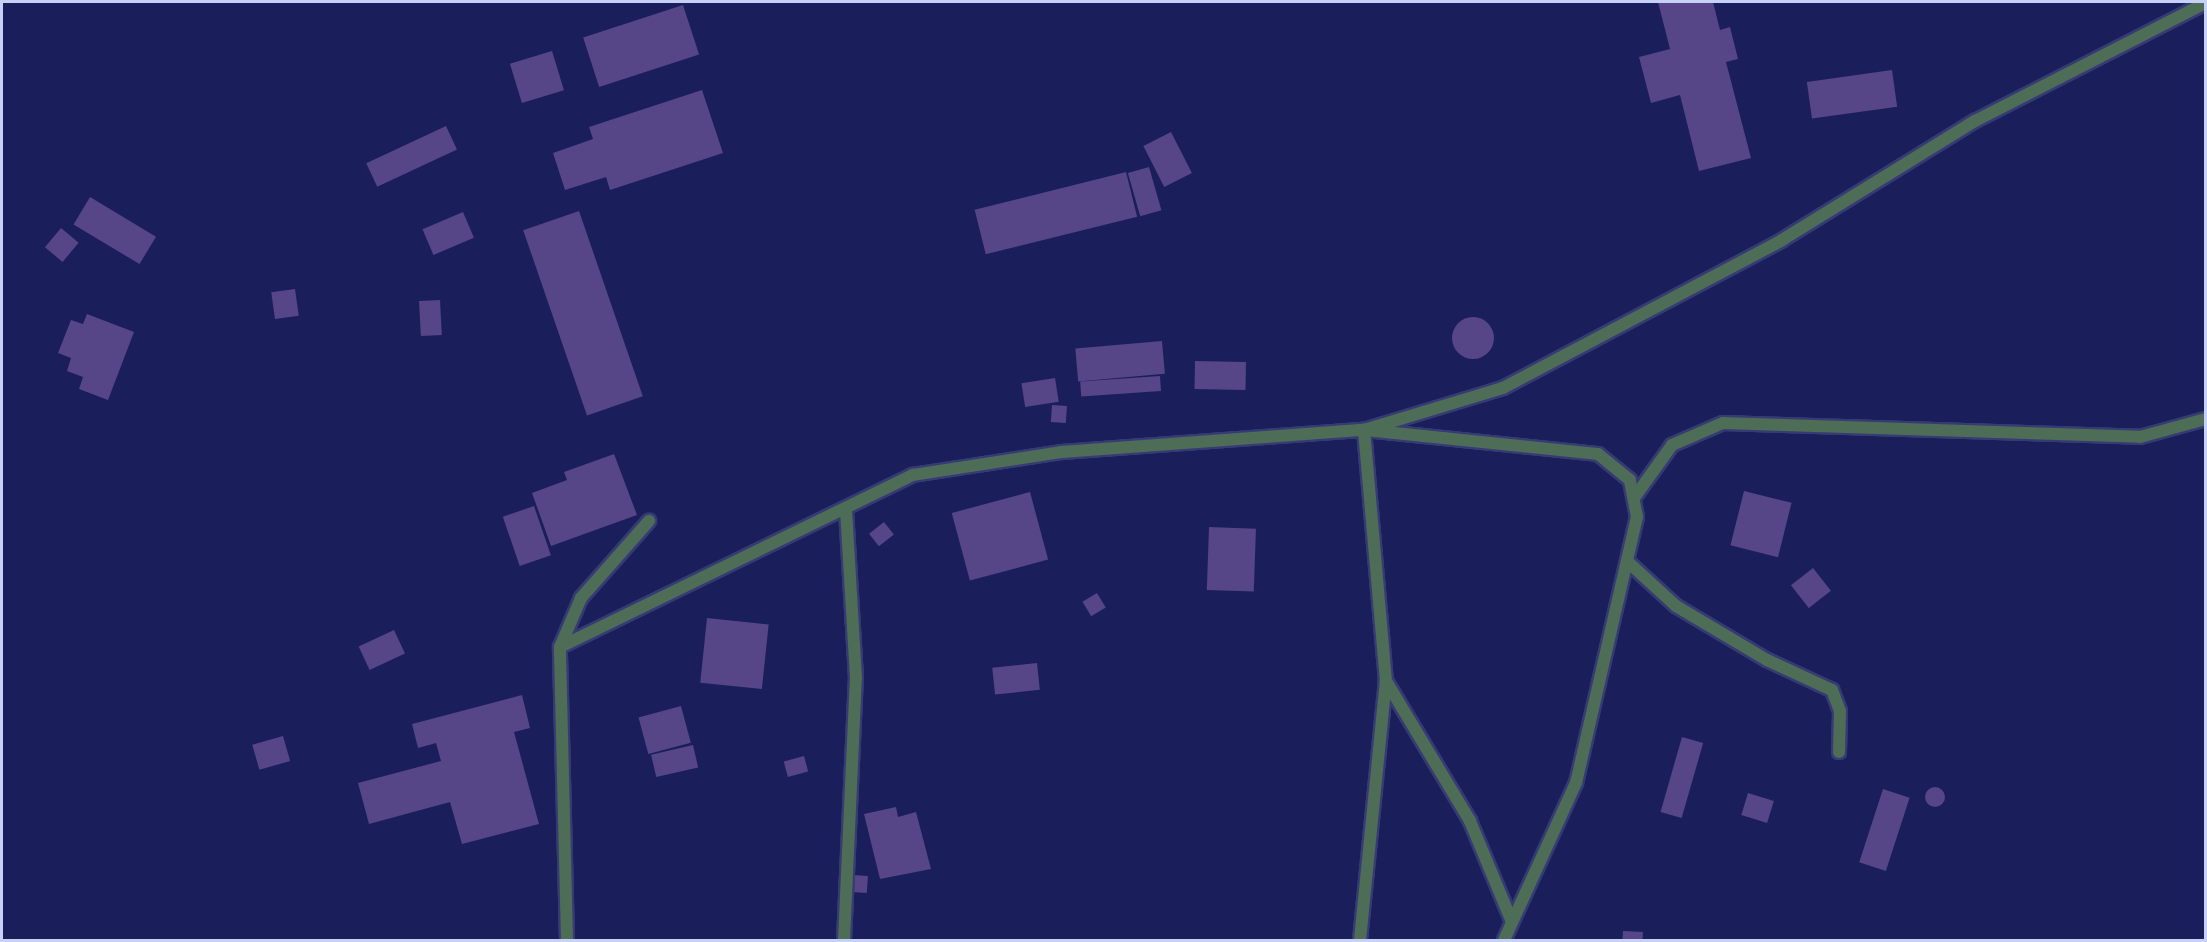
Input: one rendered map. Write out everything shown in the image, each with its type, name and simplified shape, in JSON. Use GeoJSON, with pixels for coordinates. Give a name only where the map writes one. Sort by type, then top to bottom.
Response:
{"type":"FeatureCollection","features":[{"type":"Feature","properties":{"kind":"street"},"geometry":{"type":"LineString","coordinates":[[1364,430],[1513,383],[1782,240],[1975,121],[2205,3]]}},
{"type":"Feature","properties":{"kind":"street"},"geometry":{"type":"LineString","coordinates":[[1634,498],[1672,445],[1723,423],[2140,437],[2205,419]]}},
{"type":"Feature","properties":{"kind":"street"},"geometry":{"type":"LineString","coordinates":[[1359,940],[1386,681],[1364,430]]}},
{"type":"Feature","properties":{"kind":"street"},"geometry":{"type":"LineString","coordinates":[[560,647],[913,475],[1061,452],[1364,430],[1598,454],[1630,480],[1637,518],[1576,783],[1504,940]]}},
{"type":"Feature","properties":{"kind":"street"},"geometry":{"type":"LineString","coordinates":[[844,940],[856,678],[846,509]]}},
{"type":"Feature","properties":{"kind":"street"},"geometry":{"type":"LineString","coordinates":[[567,940],[560,647],[581,598],[649,521]]}},
{"type":"Feature","properties":{"kind":"street"},"geometry":{"type":"LineString","coordinates":[[1628,562],[1676,606],[1767,660],[1832,690],[1840,711],[1839,752]]}},
{"type":"Feature","properties":{"kind":"street"},"geometry":{"type":"LineString","coordinates":[[1386,681],[1470,821],[1512,922]]}},
{"type":"Feature","properties":{"kind":"building"},"geometry":{"type":"Polygon","coordinates":[[[1658,2],[1713,2],[1720,30],[1730,27],[1738,59],[1726,62],[1751,158],[1699,171],[1680,95],[1651,103],[1639,57],[1670,49],[1658,2]]]}},
{"type":"Feature","properties":{"kind":"building"},"geometry":{"type":"Polygon","coordinates":[[[683,5],[699,54],[599,87],[583,37],[683,5]]]}},
{"type":"Feature","properties":{"kind":"building"},"geometry":{"type":"Polygon","coordinates":[[[552,51],[564,90],[522,103],[510,64],[552,51]]]}},
{"type":"Feature","properties":{"kind":"building"},"geometry":{"type":"Polygon","coordinates":[[[1892,70],[1897,107],[1812,119],[1807,82],[1892,70]]]}},
{"type":"Feature","properties":{"kind":"building"},"geometry":{"type":"Polygon","coordinates":[[[702,90],[723,153],[610,190],[606,177],[565,190],[553,153],[593,139],[589,127],[702,90]]]}},
{"type":"Feature","properties":{"kind":"building"},"geometry":{"type":"Polygon","coordinates":[[[446,126],[457,150],[377,187],[366,163],[446,126]]]}},
{"type":"Feature","properties":{"kind":"building"},"geometry":{"type":"Polygon","coordinates":[[[1171,132],[1192,173],[1164,187],[1143,146],[1171,132]]]}},
{"type":"Feature","properties":{"kind":"building"},"geometry":{"type":"Polygon","coordinates":[[[1149,167],[1161,210],[1140,216],[1128,173],[1149,167]]]}},
{"type":"Feature","properties":{"kind":"building"},"geometry":{"type":"Polygon","coordinates":[[[1126,172],[1137,217],[986,254],[975,210],[1126,172]]]}},
{"type":"Feature","properties":{"kind":"building"},"geometry":{"type":"Polygon","coordinates":[[[90,197],[156,237],[140,264],[74,224],[90,197]]]}},
{"type":"Feature","properties":{"kind":"building"},"geometry":{"type":"Polygon","coordinates":[[[579,211],[643,396],[587,416],[523,230],[579,211]]]}},
{"type":"Feature","properties":{"kind":"building"},"geometry":{"type":"Polygon","coordinates":[[[463,212],[474,238],[433,255],[422,229],[463,212]]]}},
{"type":"Feature","properties":{"kind":"building"},"geometry":{"type":"Polygon","coordinates":[[[61,228],[79,243],[63,262],[45,247],[61,228]]]}},
{"type":"Feature","properties":{"kind":"building"},"geometry":{"type":"Polygon","coordinates":[[[295,289],[299,316],[275,319],[271,292],[295,289]]]}},
{"type":"Feature","properties":{"kind":"building"},"geometry":{"type":"Polygon","coordinates":[[[440,300],[442,335],[421,336],[419,301],[440,300]]]}},
{"type":"Feature","properties":{"kind":"building"},"geometry":{"type":"Polygon","coordinates":[[[87,314],[134,332],[108,400],[79,389],[83,377],[67,371],[71,358],[58,353],[71,320],[83,324],[87,314]]]}},
{"type":"Feature","properties":{"kind":"building"},"geometry":{"type":"Polygon","coordinates":[[[1473,317],[1488,323],[1494,338],[1488,353],[1473,359],[1458,353],[1452,338],[1458,323],[1473,317]]]}},
{"type":"Feature","properties":{"kind":"building"},"geometry":{"type":"Polygon","coordinates":[[[1162,341],[1165,374],[1078,381],[1075,349],[1162,341]]]}},
{"type":"Feature","properties":{"kind":"building"},"geometry":{"type":"Polygon","coordinates":[[[1195,361],[1246,362],[1246,390],[1195,389],[1195,361]]]}},
{"type":"Feature","properties":{"kind":"building"},"geometry":{"type":"Polygon","coordinates":[[[1160,376],[1161,391],[1081,397],[1080,382],[1160,376]]]}},
{"type":"Feature","properties":{"kind":"building"},"geometry":{"type":"Polygon","coordinates":[[[1055,378],[1059,402],[1025,407],[1021,383],[1055,378]]]}},
{"type":"Feature","properties":{"kind":"building"},"geometry":{"type":"Polygon","coordinates":[[[1052,405],[1067,406],[1066,423],[1051,422],[1052,405]]]}},
{"type":"Feature","properties":{"kind":"building"},"geometry":{"type":"Polygon","coordinates":[[[614,454],[637,515],[551,546],[532,493],[567,480],[564,472],[614,454]]]}},
{"type":"Feature","properties":{"kind":"building"},"geometry":{"type":"Polygon","coordinates":[[[1744,491],[1792,503],[1778,557],[1730,545],[1744,491]]]}},
{"type":"Feature","properties":{"kind":"building"},"geometry":{"type":"Polygon","coordinates":[[[1030,492],[1048,560],[970,581],[952,513],[1030,492]]]}},
{"type":"Feature","properties":{"kind":"building"},"geometry":{"type":"Polygon","coordinates":[[[534,506],[551,555],[520,566],[503,517],[534,506]]]}},
{"type":"Feature","properties":{"kind":"building"},"geometry":{"type":"Polygon","coordinates":[[[884,522],[894,535],[879,546],[869,534],[884,522]]]}},
{"type":"Feature","properties":{"kind":"building"},"geometry":{"type":"Polygon","coordinates":[[[1209,527],[1256,529],[1254,592],[1207,590],[1209,527]]]}},
{"type":"Feature","properties":{"kind":"building"},"geometry":{"type":"Polygon","coordinates":[[[1813,568],[1831,591],[1809,608],[1791,585],[1813,568]]]}},
{"type":"Feature","properties":{"kind":"building"},"geometry":{"type":"Polygon","coordinates":[[[1097,593],[1106,608],[1091,616],[1082,602],[1097,593]]]}},
{"type":"Feature","properties":{"kind":"building"},"geometry":{"type":"Polygon","coordinates":[[[707,618],[769,624],[762,689],[700,683],[707,618]]]}},
{"type":"Feature","properties":{"kind":"building"},"geometry":{"type":"Polygon","coordinates":[[[394,630],[405,654],[370,670],[359,646],[394,630]]]}},
{"type":"Feature","properties":{"kind":"building"},"geometry":{"type":"Polygon","coordinates":[[[1037,663],[1040,690],[995,695],[992,668],[1037,663]]]}},
{"type":"Feature","properties":{"kind":"building"},"geometry":{"type":"Polygon","coordinates":[[[522,695],[530,728],[514,732],[539,824],[462,844],[450,802],[369,824],[358,783],[441,761],[436,743],[418,748],[412,724],[522,695]]]}},
{"type":"Feature","properties":{"kind":"building"},"geometry":{"type":"Polygon","coordinates":[[[681,706],[691,743],[648,754],[638,717],[681,706]]]}},
{"type":"Feature","properties":{"kind":"building"},"geometry":{"type":"Polygon","coordinates":[[[283,736],[290,761],[259,770],[252,745],[283,736]]]}},
{"type":"Feature","properties":{"kind":"building"},"geometry":{"type":"Polygon","coordinates":[[[1682,737],[1703,743],[1682,818],[1661,812],[1682,737]]]}},
{"type":"Feature","properties":{"kind":"building"},"geometry":{"type":"Polygon","coordinates":[[[693,745],[698,767],[656,777],[651,755],[693,745]]]}},
{"type":"Feature","properties":{"kind":"building"},"geometry":{"type":"Polygon","coordinates":[[[804,756],[808,771],[788,777],[784,761],[804,756]]]}},
{"type":"Feature","properties":{"kind":"building"},"geometry":{"type":"Polygon","coordinates":[[[1935,787],[1942,790],[1945,797],[1942,804],[1935,807],[1928,804],[1925,797],[1928,790],[1935,787]]]}},
{"type":"Feature","properties":{"kind":"building"},"geometry":{"type":"Polygon","coordinates":[[[1883,789],[1910,798],[1886,871],[1859,862],[1883,789]]]}},
{"type":"Feature","properties":{"kind":"building"},"geometry":{"type":"Polygon","coordinates":[[[1748,793],[1774,801],[1767,823],[1741,815],[1748,793]]]}},
{"type":"Feature","properties":{"kind":"building"},"geometry":{"type":"Polygon","coordinates":[[[896,807],[898,817],[916,812],[931,869],[880,879],[864,814],[896,807]]]}},
{"type":"Feature","properties":{"kind":"building"},"geometry":{"type":"Polygon","coordinates":[[[853,875],[868,876],[867,893],[852,892],[853,875]]]}},
{"type":"Feature","properties":{"kind":"building"},"geometry":{"type":"Polygon","coordinates":[[[1623,931],[1643,932],[1643,940],[1623,940],[1623,931]]]}}]}
